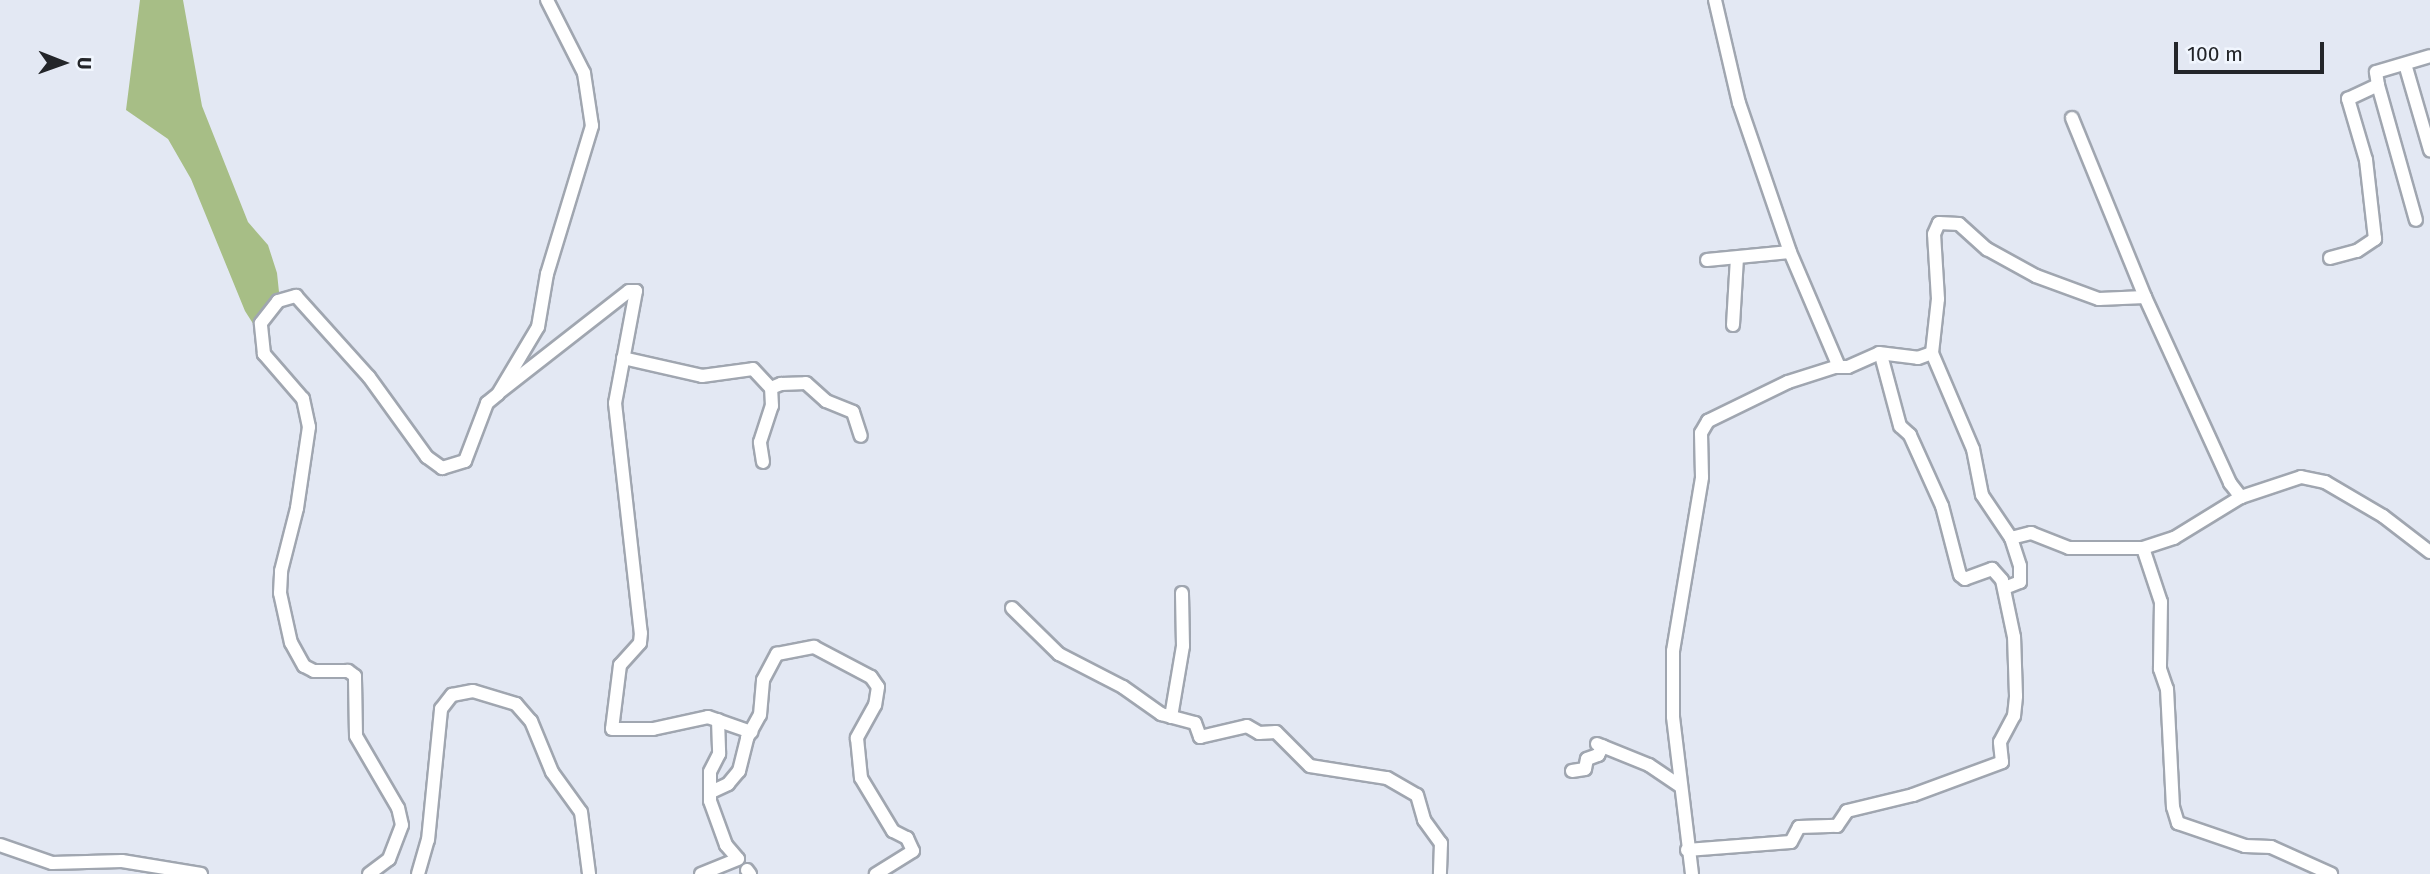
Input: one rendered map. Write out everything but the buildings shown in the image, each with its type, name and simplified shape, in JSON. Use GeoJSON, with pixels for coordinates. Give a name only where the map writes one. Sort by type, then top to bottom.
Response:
{"type":"FeatureCollection","features":[{"type":"Feature","properties":{"kind":"street"},"geometry":{"type":"LineString","coordinates":[[498,394],[538,327],[547,274],[592,126],[584,73],[547,0]]}},
{"type":"Feature","properties":{"kind":"street"},"geometry":{"type":"LineString","coordinates":[[1715,0],[1739,103],[1790,252],[1839,367]]}},
{"type":"Feature","properties":{"kind":"street"},"geometry":{"type":"LineString","coordinates":[[2416,220],[2376,72],[2430,56]]}},
{"type":"Feature","properties":{"kind":"street"},"geometry":{"type":"LineString","coordinates":[[2404,64],[2430,150]]}},
{"type":"Feature","properties":{"kind":"street"},"geometry":{"type":"LineString","coordinates":[[2330,258],[2357,251],[2375,239],[2366,160],[2348,99],[2378,85]]}},
{"type":"Feature","properties":{"kind":"street"},"geometry":{"type":"LineString","coordinates":[[2072,118],[2145,296],[2230,483],[2241,497]]}},
{"type":"Feature","properties":{"kind":"street"},"geometry":{"type":"LineString","coordinates":[[2004,588],[2021,578],[2011,538],[1983,495],[1973,449],[1932,353],[1938,299],[1934,234],[1939,223],[1959,224],[1987,249],[2036,276],[2099,299],[2145,296]]}},
{"type":"Feature","properties":{"kind":"street"},"geometry":{"type":"LineString","coordinates":[[1707,260],[1790,252]]}},
{"type":"Feature","properties":{"kind":"street"},"geometry":{"type":"LineString","coordinates":[[1733,325],[1737,258]]}},
{"type":"Feature","properties":{"kind":"street"},"geometry":{"type":"LineString","coordinates":[[369,874],[389,859],[402,825],[398,808],[360,751],[354,724],[355,676],[348,671],[314,671],[304,666],[291,643],[280,593],[281,570],[297,508],[309,427],[303,399],[264,354],[263,316],[278,301],[296,296],[369,377],[426,457],[442,468],[465,461],[487,404],[632,290],[637,296],[615,392],[618,452],[641,633],[640,643],[620,665],[612,729],[653,729],[708,717],[751,732]]}},
{"type":"Feature","properties":{"kind":"street"},"geometry":{"type":"LineString","coordinates":[[1692,874],[1673,716],[1673,651],[1702,477],[1701,433],[1708,421],[1788,382],[1881,355],[1918,358],[1932,353]]}},
{"type":"Feature","properties":{"kind":"street"},"geometry":{"type":"LineString","coordinates":[[1687,850],[1791,842],[1799,827],[1837,826],[1847,811],[2001,764],[2000,742],[2014,716],[2016,696],[2014,636],[2000,574],[1992,569],[1965,579],[1959,575],[1942,506],[1910,435],[1901,428],[1881,355]]}},
{"type":"Feature","properties":{"kind":"street"},"geometry":{"type":"LineString","coordinates":[[623,358],[702,376],[753,369],[771,388],[772,406],[760,442],[763,462]]}},
{"type":"Feature","properties":{"kind":"street"},"geometry":{"type":"LineString","coordinates":[[771,388],[806,383],[826,401],[857,415],[861,436]]}},
{"type":"Feature","properties":{"kind":"street"},"geometry":{"type":"LineString","coordinates":[[2011,538],[2031,533],[2069,548],[2143,548],[2174,538],[2241,497],[2289,479],[2325,482],[2383,516],[2430,552]]}},
{"type":"Feature","properties":{"kind":"street"},"geometry":{"type":"LineString","coordinates":[[2143,548],[2161,602],[2160,669],[2167,689],[2173,807],[2178,822],[2245,846],[2271,848],[2331,874]]}},
{"type":"Feature","properties":{"kind":"street"},"geometry":{"type":"LineString","coordinates":[[1171,717],[1183,646],[1182,593]]}},
{"type":"Feature","properties":{"kind":"street"},"geometry":{"type":"LineString","coordinates":[[1012,608],[1059,654],[1171,717],[1197,724],[1200,737],[1247,726],[1259,733],[1276,732],[1310,766],[1394,781],[1419,797],[1424,820],[1441,843],[1440,874]]}},
{"type":"Feature","properties":{"kind":"street"},"geometry":{"type":"LineString","coordinates":[[711,792],[727,784],[739,771],[751,732],[760,715],[765,672],[779,652],[794,654],[810,646],[875,681],[875,705],[856,738],[861,778],[893,831],[908,838],[913,851],[876,874]]}},
{"type":"Feature","properties":{"kind":"street"},"geometry":{"type":"LineString","coordinates":[[418,874],[428,840],[440,709],[452,695],[472,691],[516,704],[531,721],[552,772],[581,812],[589,874]]}},
{"type":"Feature","properties":{"kind":"street"},"geometry":{"type":"LineString","coordinates":[[701,874],[738,859],[726,845],[711,792],[710,772],[719,754],[718,720]]}},
{"type":"Feature","properties":{"kind":"street"},"geometry":{"type":"LineString","coordinates":[[1572,771],[1586,769],[1587,759],[1598,755],[1600,745],[1649,765],[1680,786]]}},
{"type":"Feature","properties":{"kind":"street"},"geometry":{"type":"LineString","coordinates":[[0,845],[52,863],[122,861],[201,874]]}},
{"type":"Feature","properties":{"kind":"street"},"geometry":{"type":"LineString","coordinates":[[122,861],[132,874]]}},
{"type":"Feature","properties":{"kind":"green space"},"geometry":{"type":"Polygon","coordinates":[[[140,0],[183,0],[202,106],[248,222],[268,245],[277,273],[279,292],[267,316],[271,352],[245,311],[191,179],[168,139],[126,110],[140,0]]]}}]}
